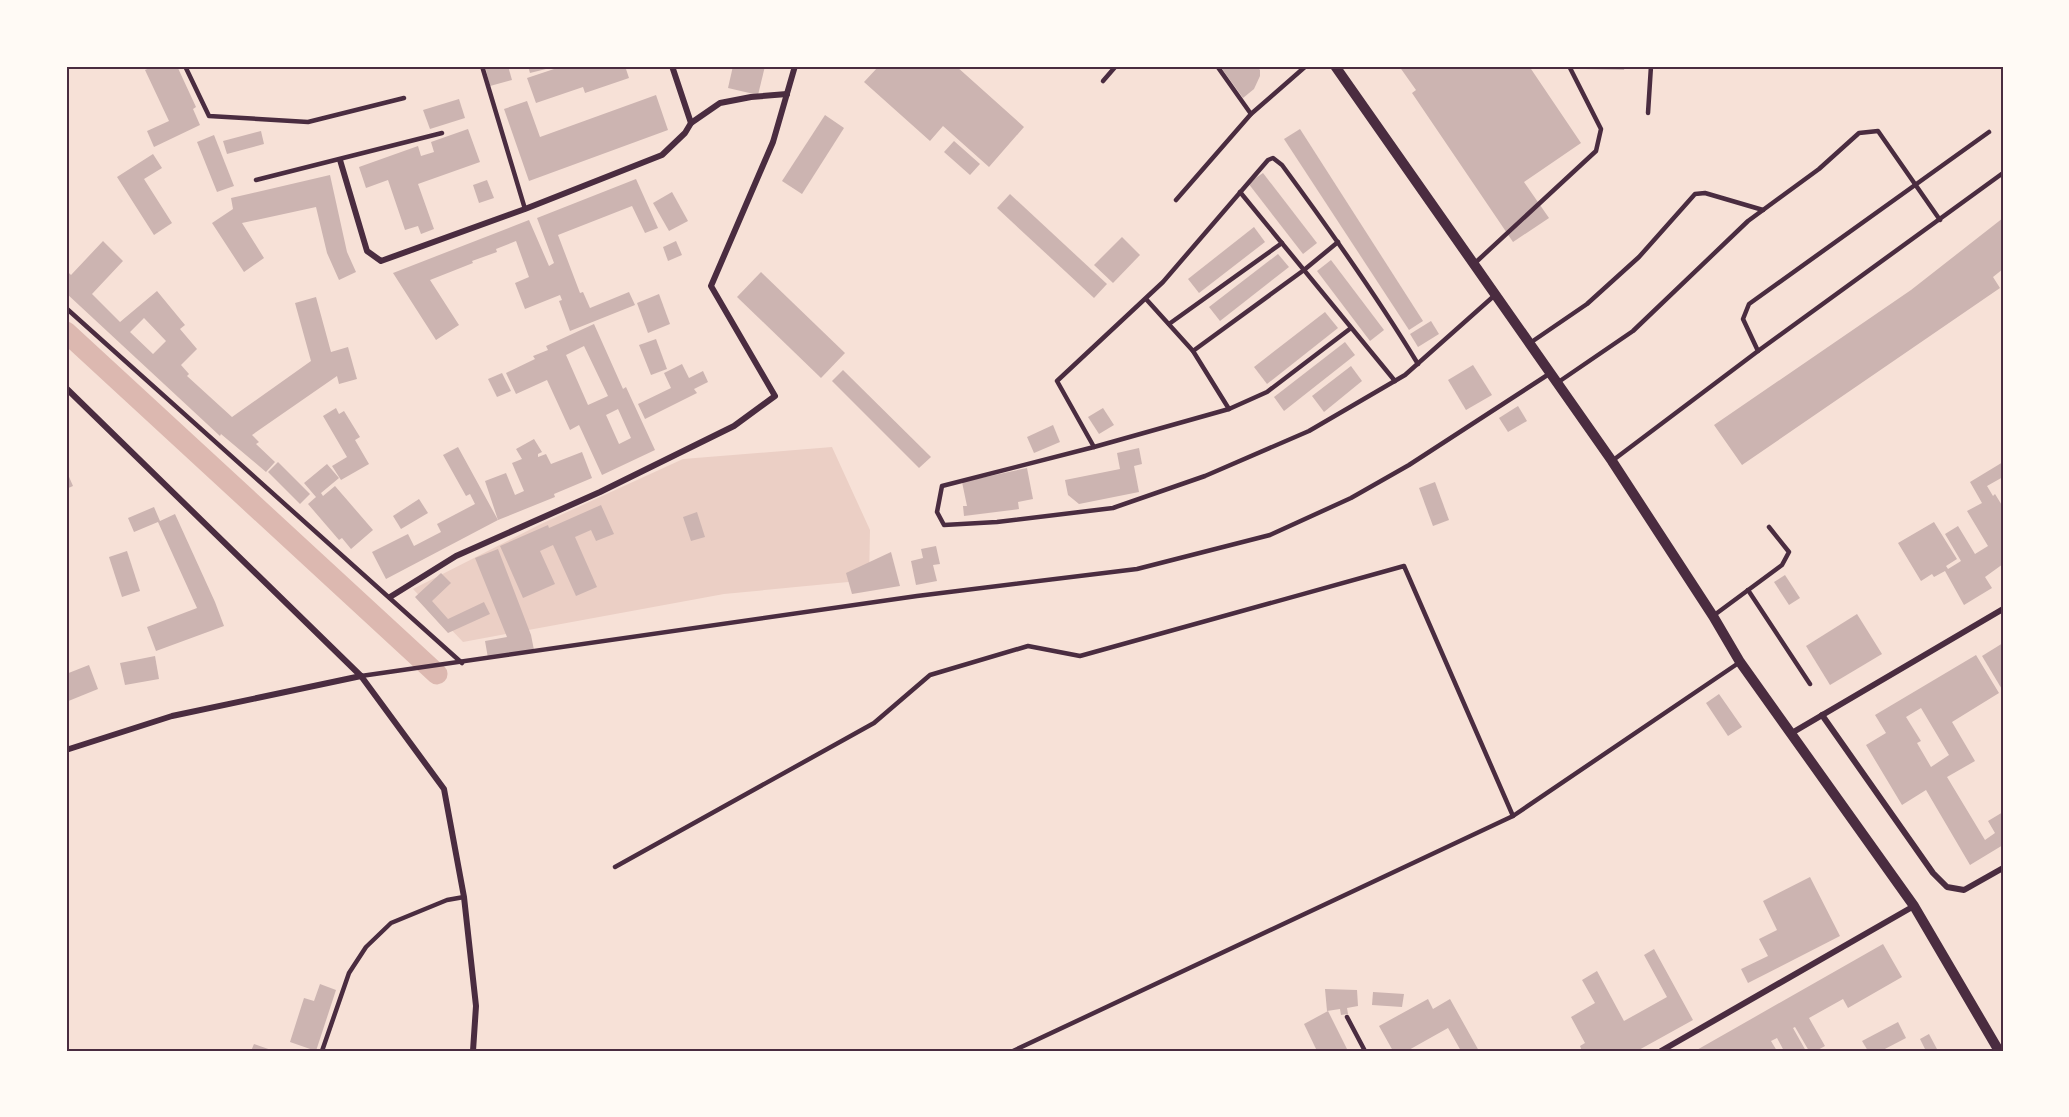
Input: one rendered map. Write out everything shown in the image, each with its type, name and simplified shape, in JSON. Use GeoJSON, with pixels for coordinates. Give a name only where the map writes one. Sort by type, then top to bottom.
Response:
{"type":"FeatureCollection","features":[{"type":"Feature","properties":{"kind":"street"},"geometry":{"type":"LineString","coordinates":[[672,66],[691,123]]}},
{"type":"Feature","properties":{"kind":"street"},"geometry":{"type":"LineString","coordinates":[[390,597],[456,556],[600,492],[734,426],[775,396],[711,286],[773,142],[795,66]]}},
{"type":"Feature","properties":{"kind":"street"},"geometry":{"type":"LineString","coordinates":[[1335,66],[1612,461],[1713,616],[1740,662],[1914,906],[2000,1051]]}},
{"type":"Feature","properties":{"kind":"street"},"geometry":{"type":"LineString","coordinates":[[340,160],[367,251],[381,261],[525,210],[662,156],[685,133],[691,123],[720,104],[751,97],[787,94]]}},
{"type":"Feature","properties":{"kind":"street"},"geometry":{"type":"LineString","coordinates":[[66,388],[361,676],[444,789],[464,897],[476,1006],[473,1051]]}},
{"type":"Feature","properties":{"kind":"street"},"geometry":{"type":"LineString","coordinates":[[1790,734],[2003,609]]}},
{"type":"Feature","properties":{"kind":"street"},"geometry":{"type":"LineString","coordinates":[[66,750],[172,716],[361,676]]}},
{"type":"Feature","properties":{"kind":"street"},"geometry":{"type":"LineString","coordinates":[[1822,715],[1933,873],[1947,887],[1964,890],[2003,868]]}},
{"type":"Feature","properties":{"kind":"street"},"geometry":{"type":"LineString","coordinates":[[1661,1051],[1914,906]]}},
{"type":"Feature","properties":{"kind":"lane"},"geometry":{"type":"LineString","coordinates":[[185,66],[209,116],[308,122],[404,98]]}},
{"type":"Feature","properties":{"kind":"lane"},"geometry":{"type":"LineString","coordinates":[[482,66],[525,210]]}},
{"type":"Feature","properties":{"kind":"lane"},"geometry":{"type":"LineString","coordinates":[[1103,81],[1116,66]]}},
{"type":"Feature","properties":{"kind":"lane"},"geometry":{"type":"LineString","coordinates":[[1217,66],[1251,114]]}},
{"type":"Feature","properties":{"kind":"lane"},"geometry":{"type":"LineString","coordinates":[[1176,200],[1251,114],[1306,66]]}},
{"type":"Feature","properties":{"kind":"lane"},"geometry":{"type":"LineString","coordinates":[[1474,264],[1596,151],[1601,129],[1569,66]]}},
{"type":"Feature","properties":{"kind":"lane"},"geometry":{"type":"LineString","coordinates":[[1648,113],[1651,66]]}},
{"type":"Feature","properties":{"kind":"lane"},"geometry":{"type":"LineString","coordinates":[[361,676],[917,596],[1137,569],[1270,535],[1351,498],[1633,331],[1748,221],[1819,170],[1859,134],[1878,131],[1940,220]]}},
{"type":"Feature","properties":{"kind":"lane"},"geometry":{"type":"LineString","coordinates":[[1758,351],[1743,319],[1749,304],[1989,132]]}},
{"type":"Feature","properties":{"kind":"lane"},"geometry":{"type":"LineString","coordinates":[[256,180],[442,133]]}},
{"type":"Feature","properties":{"kind":"lane"},"geometry":{"type":"LineString","coordinates":[[1094,447],[1057,381],[1146,298],[1189,253],[1268,160],[1273,158],[1282,165],[1338,242],[1388,314],[1418,364]]}},
{"type":"Feature","properties":{"kind":"lane"},"geometry":{"type":"LineString","coordinates":[[1612,461],[1758,351],[2003,173]]}},
{"type":"Feature","properties":{"kind":"lane"},"geometry":{"type":"LineString","coordinates":[[1240,192],[1395,381]]}},
{"type":"Feature","properties":{"kind":"lane"},"geometry":{"type":"LineString","coordinates":[[1530,344],[1587,304],[1639,257],[1695,194],[1705,193],[1763,210]]}},
{"type":"Feature","properties":{"kind":"lane"},"geometry":{"type":"LineString","coordinates":[[1193,351],[1304,270],[1338,242]]}},
{"type":"Feature","properties":{"kind":"lane"},"geometry":{"type":"LineString","coordinates":[[1170,324],[1282,243]]}},
{"type":"Feature","properties":{"kind":"lane"},"geometry":{"type":"LineString","coordinates":[[1352,328],[1267,392],[1229,409],[942,486],[938,512],[944,525],[997,522],[1113,508],[1205,476],[1310,431],[1395,381],[1418,364],[1495,295]]}},
{"type":"Feature","properties":{"kind":"lane"},"geometry":{"type":"LineString","coordinates":[[1146,298],[1193,351],[1229,409]]}},
{"type":"Feature","properties":{"kind":"lane"},"geometry":{"type":"LineString","coordinates":[[66,308],[462,663]]}},
{"type":"Feature","properties":{"kind":"lane"},"geometry":{"type":"LineString","coordinates":[[1713,616],[1782,566],[1789,552],[1769,527]]}},
{"type":"Feature","properties":{"kind":"lane"},"geometry":{"type":"LineString","coordinates":[[615,867],[874,723],[930,675],[1028,646],[1080,656],[1404,566],[1513,816]]}},
{"type":"Feature","properties":{"kind":"lane"},"geometry":{"type":"LineString","coordinates":[[1748,590],[1810,684]]}},
{"type":"Feature","properties":{"kind":"lane"},"geometry":{"type":"LineString","coordinates":[[1013,1051],[1513,816],[1740,662]]}},
{"type":"Feature","properties":{"kind":"lane"},"geometry":{"type":"LineString","coordinates":[[322,1051],[349,972],[366,947],[391,923],[447,900],[464,897]]}},
{"type":"Feature","properties":{"kind":"lane"},"geometry":{"type":"LineString","coordinates":[[1347,1017],[1365,1051]]}},
{"type":"Feature","properties":{"kind":"shaded area"},"geometry":{"type":"Polygon","coordinates":[[[832,447],[870,530],[869,580],[724,594],[463,642],[413,589],[541,524],[683,459],[832,447]]]}},
{"type":"Feature","properties":{"kind":"building"},"geometry":{"type":"Polygon","coordinates":[[[154,66],[177,66],[196,107],[193,109],[200,125],[154,147],[147,131],[169,121],[145,70],[154,66]]]}},
{"type":"Feature","properties":{"kind":"building"},"geometry":{"type":"Polygon","coordinates":[[[485,66],[508,66],[512,80],[490,86],[485,66]]]}},
{"type":"Feature","properties":{"kind":"building"},"geometry":{"type":"Polygon","coordinates":[[[528,66],[554,66],[554,67],[530,73],[528,66]]]}},
{"type":"Feature","properties":{"kind":"building"},"geometry":{"type":"Polygon","coordinates":[[[563,66],[625,66],[629,78],[585,93],[583,87],[536,103],[527,78],[563,66]]]}},
{"type":"Feature","properties":{"kind":"building"},"geometry":{"type":"Polygon","coordinates":[[[733,66],[765,66],[758,95],[728,88],[733,66]]]}},
{"type":"Feature","properties":{"kind":"building"},"geometry":{"type":"Polygon","coordinates":[[[876,66],[956,66],[1024,127],[989,167],[943,126],[930,141],[864,82],[878,67],[876,66]]]}},
{"type":"Feature","properties":{"kind":"building"},"geometry":{"type":"Polygon","coordinates":[[[1220,66],[1257,66],[1260,76],[1254,89],[1243,98],[1220,66]]]}},
{"type":"Feature","properties":{"kind":"building"},"geometry":{"type":"Polygon","coordinates":[[[1399,66],[1529,66],[1581,143],[1524,182],[1549,218],[1513,242],[1412,93],[1416,90],[1399,66]]]}},
{"type":"Feature","properties":{"kind":"building"},"geometry":{"type":"Polygon","coordinates":[[[1585,66],[1625,66],[1624,70],[1585,69],[1585,66]]]}},
{"type":"Feature","properties":{"kind":"building"},"geometry":{"type":"Polygon","coordinates":[[[656,95],[668,130],[529,181],[504,109],[527,101],[540,137],[656,95]]]}},
{"type":"Feature","properties":{"kind":"building"},"geometry":{"type":"Polygon","coordinates":[[[459,99],[465,118],[430,129],[423,110],[459,99]]]}},
{"type":"Feature","properties":{"kind":"building"},"geometry":{"type":"Polygon","coordinates":[[[825,115],[844,128],[802,194],[782,181],[825,115]]]}},
{"type":"Feature","properties":{"kind":"building"},"geometry":{"type":"Polygon","coordinates":[[[468,129],[480,162],[418,184],[434,229],[421,234],[418,226],[405,230],[388,180],[366,188],[359,167],[418,146],[421,156],[434,152],[431,142],[468,129]]]}},
{"type":"Feature","properties":{"kind":"building"},"geometry":{"type":"Polygon","coordinates":[[[1300,129],[1423,321],[1409,330],[1284,139],[1300,129]]]}},
{"type":"Feature","properties":{"kind":"building"},"geometry":{"type":"Polygon","coordinates":[[[261,131],[264,144],[227,154],[223,141],[261,131]]]}},
{"type":"Feature","properties":{"kind":"building"},"geometry":{"type":"Polygon","coordinates":[[[214,135],[234,186],[217,192],[197,142],[214,135]]]}},
{"type":"Feature","properties":{"kind":"building"},"geometry":{"type":"Polygon","coordinates":[[[954,141],[980,164],[970,175],[944,152],[954,141]]]}},
{"type":"Feature","properties":{"kind":"building"},"geometry":{"type":"Polygon","coordinates":[[[153,154],[162,168],[144,179],[172,223],[154,235],[117,177],[153,154]]]}},
{"type":"Feature","properties":{"kind":"building"},"geometry":{"type":"Polygon","coordinates":[[[1263,173],[1317,243],[1303,254],[1248,183],[1263,173]]]}},
{"type":"Feature","properties":{"kind":"building"},"geometry":{"type":"Polygon","coordinates":[[[330,175],[347,252],[356,272],[339,280],[327,253],[316,207],[242,223],[264,258],[244,272],[212,223],[233,209],[231,198],[330,175]]]}},
{"type":"Feature","properties":{"kind":"building"},"geometry":{"type":"Polygon","coordinates":[[[636,179],[658,228],[645,233],[632,206],[558,235],[580,293],[583,292],[590,308],[629,292],[635,305],[570,331],[559,301],[562,300],[560,295],[525,309],[515,283],[529,277],[516,241],[496,249],[497,252],[472,261],[473,263],[430,280],[459,325],[436,340],[393,273],[529,220],[549,266],[554,263],[537,218],[636,179]]]}},
{"type":"Feature","properties":{"kind":"building"},"geometry":{"type":"Polygon","coordinates":[[[487,180],[494,198],[479,203],[473,185],[487,180]]]}},
{"type":"Feature","properties":{"kind":"building"},"geometry":{"type":"Polygon","coordinates":[[[672,192],[688,221],[669,231],[653,203],[672,192]]]}},
{"type":"Feature","properties":{"kind":"building"},"geometry":{"type":"Polygon","coordinates":[[[1010,194],[1107,284],[1094,298],[997,208],[1010,194]]]}},
{"type":"Feature","properties":{"kind":"building"},"geometry":{"type":"Polygon","coordinates":[[[2003,218],[2003,269],[1993,277],[2000,288],[1742,465],[1714,425],[1911,290],[2003,218]]]}},
{"type":"Feature","properties":{"kind":"building"},"geometry":{"type":"Polygon","coordinates":[[[1254,227],[1265,242],[1199,293],[1188,279],[1254,227]]]}},
{"type":"Feature","properties":{"kind":"building"},"geometry":{"type":"Polygon","coordinates":[[[1122,237],[1140,255],[1113,283],[1094,265],[1122,237]]]}},
{"type":"Feature","properties":{"kind":"building"},"geometry":{"type":"Polygon","coordinates":[[[103,241],[123,261],[92,294],[120,322],[157,291],[185,325],[180,329],[197,349],[181,365],[189,374],[187,376],[232,417],[311,361],[295,303],[316,297],[331,352],[348,347],[357,379],[339,384],[337,376],[252,435],[259,442],[256,444],[275,462],[266,472],[221,434],[220,436],[66,293],[66,270],[71,275],[103,241]],[[144,318],[130,332],[153,354],[166,341],[144,318]]]}},
{"type":"Feature","properties":{"kind":"building"},"geometry":{"type":"Polygon","coordinates":[[[676,241],[682,255],[668,261],[663,247],[676,241]]]}},
{"type":"Feature","properties":{"kind":"building"},"geometry":{"type":"Polygon","coordinates":[[[1278,254],[1289,267],[1220,321],[1209,307],[1278,254]]]}},
{"type":"Feature","properties":{"kind":"building"},"geometry":{"type":"Polygon","coordinates":[[[1331,260],[1384,330],[1370,341],[1317,271],[1331,260]]]}},
{"type":"Feature","properties":{"kind":"building"},"geometry":{"type":"Polygon","coordinates":[[[761,272],[845,353],[821,378],[737,297],[761,272]]]}},
{"type":"Feature","properties":{"kind":"building"},"geometry":{"type":"Polygon","coordinates":[[[659,294],[670,324],[648,333],[637,303],[659,294]]]}},
{"type":"Feature","properties":{"kind":"building"},"geometry":{"type":"Polygon","coordinates":[[[1325,312],[1338,328],[1267,384],[1254,367],[1325,312]]]}},
{"type":"Feature","properties":{"kind":"building"},"geometry":{"type":"Polygon","coordinates":[[[1431,321],[1439,334],[1418,347],[1410,334],[1431,321]]]}},
{"type":"Feature","properties":{"kind":"building"},"geometry":{"type":"Polygon","coordinates":[[[594,324],[623,389],[626,387],[655,450],[602,475],[579,425],[570,430],[547,380],[516,394],[506,373],[535,359],[533,356],[548,350],[546,346],[594,324]],[[584,346],[566,355],[588,405],[608,396],[584,346]],[[618,409],[606,415],[619,444],[631,438],[618,409]]]}},
{"type":"Feature","properties":{"kind":"building"},"geometry":{"type":"Polygon","coordinates":[[[656,339],[667,369],[651,375],[639,345],[656,339]]]}},
{"type":"Feature","properties":{"kind":"building"},"geometry":{"type":"Polygon","coordinates":[[[1345,342],[1355,355],[1284,411],[1274,397],[1345,342]]]}},
{"type":"Feature","properties":{"kind":"building"},"geometry":{"type":"Polygon","coordinates":[[[682,364],[689,378],[703,371],[708,382],[694,389],[697,393],[645,419],[638,404],[671,388],[664,373],[682,364]]]}},
{"type":"Feature","properties":{"kind":"building"},"geometry":{"type":"Polygon","coordinates":[[[1473,365],[1492,395],[1466,410],[1448,380],[1473,365]]]}},
{"type":"Feature","properties":{"kind":"building"},"geometry":{"type":"Polygon","coordinates":[[[1351,366],[1362,381],[1324,412],[1312,396],[1351,366]]]}},
{"type":"Feature","properties":{"kind":"building"},"geometry":{"type":"Polygon","coordinates":[[[843,370],[931,457],[919,468],[832,381],[843,370]]]}},
{"type":"Feature","properties":{"kind":"building"},"geometry":{"type":"Polygon","coordinates":[[[502,373],[511,391],[497,397],[488,379],[502,373]]]}},
{"type":"Feature","properties":{"kind":"building"},"geometry":{"type":"Polygon","coordinates":[[[1518,406],[1527,421],[1508,432],[1499,418],[1518,406]]]}},
{"type":"Feature","properties":{"kind":"building"},"geometry":{"type":"Polygon","coordinates":[[[336,408],[339,414],[344,411],[360,437],[355,440],[369,464],[341,480],[332,466],[347,457],[323,416],[336,408]]]}},
{"type":"Feature","properties":{"kind":"building"},"geometry":{"type":"Polygon","coordinates":[[[1103,408],[1114,425],[1099,434],[1088,417],[1103,408]]]}},
{"type":"Feature","properties":{"kind":"building"},"geometry":{"type":"Polygon","coordinates":[[[1053,425],[1060,442],[1034,453],[1027,437],[1053,425]]]}},
{"type":"Feature","properties":{"kind":"building"},"geometry":{"type":"Polygon","coordinates":[[[534,439],[542,452],[538,454],[538,457],[546,454],[551,464],[582,452],[592,478],[554,494],[555,497],[498,520],[485,481],[506,473],[515,495],[524,491],[512,463],[522,459],[516,449],[534,439]]]}},
{"type":"Feature","properties":{"kind":"building"},"geometry":{"type":"Polygon","coordinates":[[[458,447],[498,520],[386,579],[372,552],[408,534],[414,546],[441,532],[437,524],[475,504],[470,494],[466,496],[443,455],[458,447]]]}},
{"type":"Feature","properties":{"kind":"building"},"geometry":{"type":"Polygon","coordinates":[[[1139,448],[1142,464],[1134,466],[1139,492],[1079,504],[1068,495],[1065,480],[1120,469],[1117,453],[1139,448]]]}},
{"type":"Feature","properties":{"kind":"building"},"geometry":{"type":"Polygon","coordinates":[[[278,462],[310,494],[300,504],[268,472],[278,462]]]}},
{"type":"Feature","properties":{"kind":"building"},"geometry":{"type":"Polygon","coordinates":[[[2003,462],[2003,477],[1987,486],[2003,507],[2003,564],[1985,577],[1992,588],[1964,605],[1945,571],[1934,577],[1932,574],[1921,581],[1898,543],[1934,522],[1957,559],[1946,566],[1948,569],[1961,561],[1945,534],[1958,526],[1975,554],[1988,546],[1967,511],[1982,503],[1970,482],[2003,462]]]}},
{"type":"Feature","properties":{"kind":"building"},"geometry":{"type":"Polygon","coordinates":[[[327,464],[339,478],[321,493],[323,496],[335,486],[373,530],[351,549],[342,538],[339,540],[308,504],[316,497],[304,483],[327,464]]]}},
{"type":"Feature","properties":{"kind":"building"},"geometry":{"type":"Polygon","coordinates":[[[1027,468],[1033,499],[1018,502],[1019,509],[964,516],[963,506],[967,506],[962,482],[1027,468]]]}},
{"type":"Feature","properties":{"kind":"building"},"geometry":{"type":"Polygon","coordinates":[[[66,470],[73,486],[66,489],[66,470]]]}},
{"type":"Feature","properties":{"kind":"building"},"geometry":{"type":"Polygon","coordinates":[[[1435,482],[1449,520],[1433,526],[1419,488],[1435,482]]]}},
{"type":"Feature","properties":{"kind":"building"},"geometry":{"type":"Polygon","coordinates":[[[419,499],[428,513],[401,529],[393,516],[419,499]]]}},
{"type":"Feature","properties":{"kind":"building"},"geometry":{"type":"Polygon","coordinates":[[[601,505],[614,534],[596,541],[591,530],[575,537],[597,587],[576,596],[553,545],[540,551],[555,584],[523,598],[500,546],[601,505]]]}},
{"type":"Feature","properties":{"kind":"building"},"geometry":{"type":"Polygon","coordinates":[[[154,507],[160,521],[175,514],[224,626],[156,651],[147,627],[197,608],[158,522],[134,532],[128,518],[154,507]]]}},
{"type":"Feature","properties":{"kind":"building"},"geometry":{"type":"Polygon","coordinates":[[[697,512],[705,537],[691,541],[683,517],[697,512]]]}},
{"type":"Feature","properties":{"kind":"building"},"geometry":{"type":"Polygon","coordinates":[[[936,546],[940,564],[933,565],[937,581],[916,585],[911,561],[923,558],[921,549],[936,546]]]}},
{"type":"Feature","properties":{"kind":"building"},"geometry":{"type":"Polygon","coordinates":[[[498,549],[531,635],[534,650],[488,658],[485,641],[507,637],[475,558],[498,549]]]}},
{"type":"Feature","properties":{"kind":"building"},"geometry":{"type":"Polygon","coordinates":[[[127,551],[140,591],[122,597],[109,557],[127,551]]]}},
{"type":"Feature","properties":{"kind":"building"},"geometry":{"type":"Polygon","coordinates":[[[891,552],[900,586],[852,594],[846,573],[891,552]]]}},
{"type":"Feature","properties":{"kind":"building"},"geometry":{"type":"Polygon","coordinates":[[[441,573],[451,583],[432,601],[448,619],[484,602],[490,614],[448,633],[415,597],[441,573]]]}},
{"type":"Feature","properties":{"kind":"building"},"geometry":{"type":"Polygon","coordinates":[[[1785,575],[1800,598],[1789,605],[1774,582],[1785,575]]]}},
{"type":"Feature","properties":{"kind":"building"},"geometry":{"type":"Polygon","coordinates":[[[1857,614],[1882,654],[1830,685],[1806,646],[1857,614]]]}},
{"type":"Feature","properties":{"kind":"building"},"geometry":{"type":"Polygon","coordinates":[[[2003,643],[2003,691],[1982,656],[2003,643]]]}},
{"type":"Feature","properties":{"kind":"building"},"geometry":{"type":"Polygon","coordinates":[[[1976,655],[1999,693],[1952,722],[1975,761],[1947,777],[1985,840],[1995,833],[1988,821],[2003,812],[2003,845],[1970,865],[1926,790],[1902,805],[1866,745],[1886,733],[1875,715],[1976,655]],[[1921,708],[1906,717],[1921,741],[1917,743],[1931,767],[1949,755],[1921,708]]]}},
{"type":"Feature","properties":{"kind":"building"},"geometry":{"type":"Polygon","coordinates":[[[155,656],[159,679],[125,685],[120,663],[155,656]]]}},
{"type":"Feature","properties":{"kind":"building"},"geometry":{"type":"Polygon","coordinates":[[[89,665],[98,689],[66,702],[66,674],[89,665]]]}},
{"type":"Feature","properties":{"kind":"building"},"geometry":{"type":"Polygon","coordinates":[[[1719,694],[1742,727],[1728,736],[1706,703],[1719,694]]]}},
{"type":"Feature","properties":{"kind":"building"},"geometry":{"type":"Polygon","coordinates":[[[1810,877],[1840,936],[1748,983],[1741,969],[1768,956],[1759,939],[1777,930],[1763,901],[1810,877]]]}},
{"type":"Feature","properties":{"kind":"building"},"geometry":{"type":"Polygon","coordinates":[[[1883,944],[1902,977],[1848,1008],[1843,999],[1809,1018],[1825,1046],[1816,1051],[1809,1051],[1795,1027],[1793,1028],[1806,1051],[1784,1051],[1777,1038],[1771,1041],[1777,1051],[1695,1051],[1883,944]]]}},
{"type":"Feature","properties":{"kind":"building"},"geometry":{"type":"Polygon","coordinates":[[[1654,949],[1693,1020],[1637,1051],[1582,1051],[1580,1046],[1585,1043],[1571,1017],[1595,1003],[1582,980],[1597,971],[1624,1021],[1667,997],[1644,955],[1654,949]]]}},
{"type":"Feature","properties":{"kind":"building"},"geometry":{"type":"Polygon","coordinates":[[[320,984],[336,990],[316,1051],[290,1042],[304,998],[314,1001],[320,984]]]}},
{"type":"Feature","properties":{"kind":"building"},"geometry":{"type":"Polygon","coordinates":[[[1325,989],[1357,990],[1358,1006],[1347,1008],[1348,1014],[1341,1015],[1340,1009],[1327,1011],[1325,989]]]}},
{"type":"Feature","properties":{"kind":"building"},"geometry":{"type":"Polygon","coordinates":[[[1373,992],[1404,994],[1402,1007],[1372,1005],[1373,992]]]}},
{"type":"Feature","properties":{"kind":"building"},"geometry":{"type":"Polygon","coordinates":[[[1428,999],[1433,1009],[1450,999],[1479,1051],[1461,1051],[1448,1028],[1407,1051],[1393,1051],[1379,1026],[1428,999]]]}},
{"type":"Feature","properties":{"kind":"building"},"geometry":{"type":"Polygon","coordinates":[[[1328,1011],[1348,1051],[1317,1051],[1304,1024],[1328,1011]]]}},
{"type":"Feature","properties":{"kind":"building"},"geometry":{"type":"Polygon","coordinates":[[[1898,1022],[1906,1038],[1881,1051],[1868,1051],[1862,1041],[1898,1022]]]}},
{"type":"Feature","properties":{"kind":"building"},"geometry":{"type":"Polygon","coordinates":[[[1929,1034],[1938,1051],[1926,1051],[1920,1039],[1929,1034]]]}},
{"type":"Feature","properties":{"kind":"building"},"geometry":{"type":"Polygon","coordinates":[[[254,1044],[274,1051],[251,1051],[254,1044]]]}},
{"type":"Feature","properties":{"kind":"waterway"},"geometry":{"type":"LineString","coordinates":[[66,332],[437,674]]}}]}
